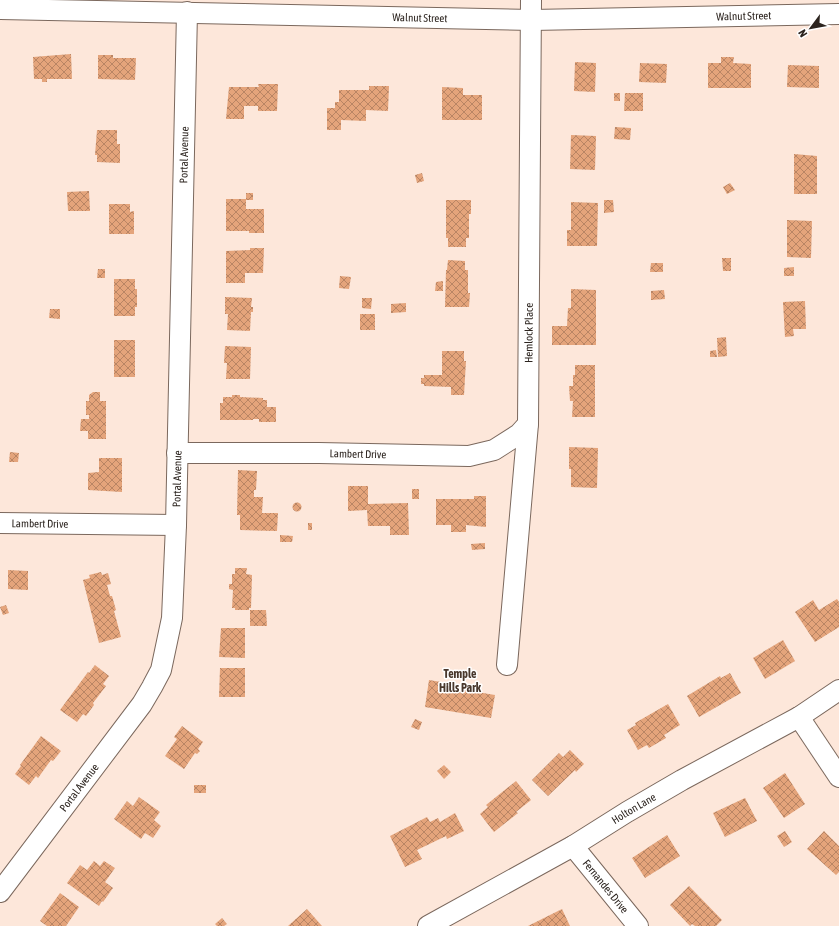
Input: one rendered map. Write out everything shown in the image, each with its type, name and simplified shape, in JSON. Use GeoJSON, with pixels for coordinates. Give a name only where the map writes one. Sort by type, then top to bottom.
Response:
{"type":"FeatureCollection","features":[{"type":"Feature","properties":{"kind":"street","name":"Hemlock Place"},"geometry":{"type":"LineString","coordinates":[[507,665],[528,424],[531,0]]}},
{"type":"Feature","properties":{"kind":"street","name":"Walnut Street"},"geometry":{"type":"LineString","coordinates":[[0,9],[532,20],[839,14]]}},
{"type":"Feature","properties":{"kind":"street","name":"Portal Avenue"},"geometry":{"type":"LineString","coordinates":[[0,892],[142,704],[161,670],[172,618],[176,525],[187,12]]}},
{"type":"Feature","properties":{"kind":"street","name":"Lambert Drive"},"geometry":{"type":"LineString","coordinates":[[177,452],[469,456],[494,450],[519,434],[528,424]]}},
{"type":"Feature","properties":{"kind":"street","name":"Lambert Drive"},"geometry":{"type":"LineString","coordinates":[[0,523],[176,525]]}},
{"type":"Feature","properties":{"kind":"street","name":"Holton Lane"},"geometry":{"type":"LineString","coordinates":[[428,926],[574,846],[627,812],[682,780],[799,717],[839,690]]}},
{"type":"Feature","properties":{"kind":"street"},"geometry":{"type":"LineString","coordinates":[[799,717],[839,777]]}},
{"type":"Feature","properties":{"kind":"street","name":"Fernandes Drive"},"geometry":{"type":"LineString","coordinates":[[574,846],[638,926]]}},
{"type":"Feature","properties":{"kind":"building"},"geometry":{"type":"Polygon","coordinates":[[[71,54],[72,79],[47,79],[47,82],[42,82],[42,79],[34,79],[33,57],[71,54]]]}},
{"type":"Feature","properties":{"kind":"building"},"geometry":{"type":"Polygon","coordinates":[[[98,55],[113,55],[113,58],[136,58],[135,80],[98,79],[98,55]]]}},
{"type":"Feature","properties":{"kind":"building"},"geometry":{"type":"Polygon","coordinates":[[[721,57],[734,57],[733,63],[751,64],[751,88],[708,88],[708,63],[721,63],[721,57]]]}},
{"type":"Feature","properties":{"kind":"building"},"geometry":{"type":"Polygon","coordinates":[[[575,62],[596,63],[595,92],[574,91],[575,62]]]}},
{"type":"Feature","properties":{"kind":"building"},"geometry":{"type":"Polygon","coordinates":[[[640,63],[667,64],[666,83],[639,82],[640,63]]]}},
{"type":"Feature","properties":{"kind":"building"},"geometry":{"type":"Polygon","coordinates":[[[788,65],[819,66],[819,88],[787,87],[788,65]]]}},
{"type":"Feature","properties":{"kind":"building"},"geometry":{"type":"Polygon","coordinates":[[[258,84],[278,84],[277,111],[258,111],[258,106],[244,106],[244,119],[226,119],[229,87],[259,87],[258,84]]]}},
{"type":"Feature","properties":{"kind":"building"},"geometry":{"type":"Polygon","coordinates":[[[369,86],[389,86],[388,111],[366,110],[366,121],[341,120],[341,130],[327,130],[327,108],[335,108],[335,102],[339,102],[339,90],[369,90],[369,86]]]}},
{"type":"Feature","properties":{"kind":"building"},"geometry":{"type":"Polygon","coordinates":[[[442,87],[463,88],[463,95],[482,95],[482,120],[442,120],[442,87]]]}},
{"type":"Feature","properties":{"kind":"building"},"geometry":{"type":"Polygon","coordinates":[[[614,93],[620,93],[620,101],[614,101],[614,93]]]}},
{"type":"Feature","properties":{"kind":"building"},"geometry":{"type":"Polygon","coordinates":[[[625,93],[643,93],[643,111],[624,111],[625,93]]]}},
{"type":"Feature","properties":{"kind":"building"},"geometry":{"type":"Polygon","coordinates":[[[615,127],[631,128],[630,140],[614,139],[615,127]]]}},
{"type":"Feature","properties":{"kind":"building"},"geometry":{"type":"Polygon","coordinates":[[[97,130],[117,130],[117,144],[120,144],[120,163],[97,162],[97,155],[95,155],[97,130]]]}},
{"type":"Feature","properties":{"kind":"building"},"geometry":{"type":"Polygon","coordinates":[[[571,135],[596,136],[595,170],[570,169],[571,135]]]}},
{"type":"Feature","properties":{"kind":"building"},"geometry":{"type":"Polygon","coordinates":[[[794,154],[817,156],[817,194],[794,194],[794,154]]]}},
{"type":"Feature","properties":{"kind":"building"},"geometry":{"type":"Polygon","coordinates":[[[422,173],[424,181],[417,183],[415,175],[422,173]]]}},
{"type":"Feature","properties":{"kind":"building"},"geometry":{"type":"Polygon","coordinates":[[[730,183],[735,190],[727,194],[723,187],[730,183]]]}},
{"type":"Feature","properties":{"kind":"building"},"geometry":{"type":"Polygon","coordinates":[[[89,191],[90,211],[68,211],[67,192],[89,191]]]}},
{"type":"Feature","properties":{"kind":"building"},"geometry":{"type":"Polygon","coordinates":[[[246,193],[253,193],[253,200],[246,200],[246,193]]]}},
{"type":"Feature","properties":{"kind":"building"},"geometry":{"type":"Polygon","coordinates":[[[226,199],[246,199],[246,209],[264,209],[264,233],[249,233],[249,231],[226,231],[226,199]]]}},
{"type":"Feature","properties":{"kind":"building"},"geometry":{"type":"Polygon","coordinates":[[[446,200],[471,200],[471,214],[469,214],[469,238],[466,238],[466,247],[448,247],[448,238],[446,238],[446,200]]]}},
{"type":"Feature","properties":{"kind":"building"},"geometry":{"type":"Polygon","coordinates":[[[604,200],[613,200],[614,212],[604,213],[604,200]]]}},
{"type":"Feature","properties":{"kind":"building"},"geometry":{"type":"Polygon","coordinates":[[[571,202],[598,203],[597,246],[567,246],[567,230],[571,230],[571,202]]]}},
{"type":"Feature","properties":{"kind":"building"},"geometry":{"type":"Polygon","coordinates":[[[109,204],[130,204],[130,212],[134,211],[134,234],[109,234],[109,204]]]}},
{"type":"Feature","properties":{"kind":"building"},"geometry":{"type":"Polygon","coordinates":[[[787,220],[812,221],[811,258],[787,257],[787,220]]]}},
{"type":"Feature","properties":{"kind":"building"},"geometry":{"type":"Polygon","coordinates":[[[250,248],[264,248],[263,273],[245,273],[245,283],[226,283],[226,251],[250,250],[250,248]]]}},
{"type":"Feature","properties":{"kind":"building"},"geometry":{"type":"Polygon","coordinates":[[[722,258],[731,258],[731,271],[723,271],[722,258]]]}},
{"type":"Feature","properties":{"kind":"building"},"geometry":{"type":"Polygon","coordinates":[[[448,260],[465,261],[465,270],[468,270],[468,293],[470,293],[469,307],[445,307],[446,270],[448,260]]]}},
{"type":"Feature","properties":{"kind":"building"},"geometry":{"type":"Polygon","coordinates":[[[651,263],[663,263],[663,272],[650,272],[651,263]]]}},
{"type":"Feature","properties":{"kind":"building"},"geometry":{"type":"Polygon","coordinates":[[[794,267],[794,276],[784,276],[784,268],[794,267]]]}},
{"type":"Feature","properties":{"kind":"building"},"geometry":{"type":"Polygon","coordinates":[[[98,269],[105,269],[105,278],[97,278],[98,269]]]}},
{"type":"Feature","properties":{"kind":"building"},"geometry":{"type":"Polygon","coordinates":[[[340,276],[351,277],[349,289],[339,288],[340,276]]]}},
{"type":"Feature","properties":{"kind":"building"},"geometry":{"type":"Polygon","coordinates":[[[114,279],[135,279],[135,289],[137,289],[137,307],[135,307],[135,316],[114,316],[114,279]]]}},
{"type":"Feature","properties":{"kind":"building"},"geometry":{"type":"Polygon","coordinates":[[[443,281],[443,291],[435,291],[436,282],[443,281]]]}},
{"type":"Feature","properties":{"kind":"building"},"geometry":{"type":"Polygon","coordinates":[[[571,289],[596,290],[596,345],[552,345],[552,326],[567,326],[568,308],[571,308],[571,289]]]}},
{"type":"Feature","properties":{"kind":"building"},"geometry":{"type":"Polygon","coordinates":[[[664,290],[665,299],[651,300],[651,291],[664,290]]]}},
{"type":"Feature","properties":{"kind":"building"},"geometry":{"type":"Polygon","coordinates":[[[225,297],[252,298],[251,307],[253,307],[253,312],[251,312],[250,331],[227,330],[228,314],[225,314],[225,297]]]}},
{"type":"Feature","properties":{"kind":"building"},"geometry":{"type":"Polygon","coordinates":[[[362,298],[372,298],[371,309],[362,308],[362,298]]]}},
{"type":"Feature","properties":{"kind":"building"},"geometry":{"type":"Polygon","coordinates":[[[805,301],[806,329],[793,329],[794,336],[785,337],[783,302],[805,301]]]}},
{"type":"Feature","properties":{"kind":"building"},"geometry":{"type":"Polygon","coordinates":[[[406,303],[406,312],[391,313],[391,304],[406,303]]]}},
{"type":"Feature","properties":{"kind":"building"},"geometry":{"type":"Polygon","coordinates":[[[50,309],[60,309],[60,319],[49,318],[50,309]]]}},
{"type":"Feature","properties":{"kind":"building"},"geometry":{"type":"Polygon","coordinates":[[[360,314],[375,314],[375,330],[360,330],[360,314]]]}},
{"type":"Feature","properties":{"kind":"building"},"geometry":{"type":"Polygon","coordinates":[[[726,337],[727,356],[718,357],[717,338],[726,337]]]}},
{"type":"Feature","properties":{"kind":"building"},"geometry":{"type":"Polygon","coordinates":[[[114,340],[135,340],[135,377],[114,377],[114,340]]]}},
{"type":"Feature","properties":{"kind":"building"},"geometry":{"type":"Polygon","coordinates":[[[225,346],[251,347],[250,379],[226,379],[227,363],[224,363],[225,346]]]}},
{"type":"Feature","properties":{"kind":"building"},"geometry":{"type":"Polygon","coordinates":[[[716,350],[717,357],[710,357],[710,351],[716,350]]]}},
{"type":"Feature","properties":{"kind":"building"},"geometry":{"type":"Polygon","coordinates":[[[442,351],[464,351],[464,361],[466,361],[464,395],[451,395],[451,387],[424,386],[424,384],[421,384],[421,378],[424,378],[424,375],[442,375],[442,351]]]}},
{"type":"Feature","properties":{"kind":"building"},"geometry":{"type":"Polygon","coordinates":[[[575,365],[595,365],[595,417],[572,417],[573,401],[570,401],[569,386],[573,386],[575,365]]]}},
{"type":"Feature","properties":{"kind":"building"},"geometry":{"type":"Polygon","coordinates":[[[93,392],[100,392],[100,401],[106,401],[106,439],[88,439],[88,431],[80,431],[81,419],[89,419],[89,415],[86,415],[86,401],[89,401],[89,395],[93,392]]]}},
{"type":"Feature","properties":{"kind":"building"},"geometry":{"type":"Polygon","coordinates":[[[232,395],[240,395],[240,397],[263,398],[263,400],[267,400],[267,407],[276,407],[276,422],[259,422],[259,419],[220,420],[220,403],[223,403],[223,397],[232,397],[232,395]]]}},
{"type":"Feature","properties":{"kind":"building"},"geometry":{"type":"Polygon","coordinates":[[[569,447],[598,448],[597,488],[571,487],[569,447]]]}},
{"type":"Feature","properties":{"kind":"building"},"geometry":{"type":"Polygon","coordinates":[[[10,452],[19,453],[18,462],[9,462],[10,452]]]}},
{"type":"Feature","properties":{"kind":"building"},"geometry":{"type":"Polygon","coordinates":[[[99,458],[122,458],[122,492],[88,490],[88,473],[99,472],[99,458]]]}},
{"type":"Feature","properties":{"kind":"building"},"geometry":{"type":"Polygon","coordinates":[[[238,470],[257,471],[254,497],[263,497],[262,513],[278,513],[277,531],[240,530],[240,515],[237,515],[238,470]]]}},
{"type":"Feature","properties":{"kind":"building"},"geometry":{"type":"Polygon","coordinates":[[[348,486],[368,486],[368,504],[408,503],[409,535],[390,535],[390,526],[368,526],[367,510],[348,511],[348,486]]]}},
{"type":"Feature","properties":{"kind":"building"},"geometry":{"type":"Polygon","coordinates":[[[412,489],[419,489],[419,499],[412,499],[412,489]]]}},
{"type":"Feature","properties":{"kind":"building"},"geometry":{"type":"Polygon","coordinates":[[[474,496],[486,496],[486,527],[466,525],[466,532],[451,532],[451,525],[436,525],[436,499],[474,499],[474,496]]]}},
{"type":"Feature","properties":{"kind":"building"},"geometry":{"type":"Polygon","coordinates":[[[297,502],[302,507],[297,512],[292,507],[297,502]]]}},
{"type":"Feature","properties":{"kind":"building"},"geometry":{"type":"Polygon","coordinates":[[[308,523],[312,523],[312,530],[308,530],[308,523]]]}},
{"type":"Feature","properties":{"kind":"building"},"geometry":{"type":"Polygon","coordinates":[[[280,535],[293,536],[292,542],[280,542],[280,535]]]}},
{"type":"Feature","properties":{"kind":"building"},"geometry":{"type":"Polygon","coordinates":[[[485,543],[485,549],[472,550],[471,544],[485,543]]]}},
{"type":"Feature","properties":{"kind":"building"},"geometry":{"type":"Polygon","coordinates":[[[235,568],[247,568],[246,574],[252,575],[251,608],[249,608],[249,610],[235,610],[235,608],[232,608],[233,590],[229,589],[229,584],[232,584],[232,574],[235,574],[235,568]]]}},
{"type":"Feature","properties":{"kind":"building"},"geometry":{"type":"Polygon","coordinates":[[[8,570],[28,571],[28,590],[8,589],[8,570]]]}},
{"type":"Feature","properties":{"kind":"building"},"geometry":{"type":"Polygon","coordinates":[[[101,572],[102,575],[108,573],[111,584],[107,585],[116,610],[114,611],[121,637],[99,643],[83,580],[90,578],[89,575],[101,572]]]}},
{"type":"Feature","properties":{"kind":"building"},"geometry":{"type":"Polygon","coordinates":[[[837,599],[839,602],[839,627],[815,642],[795,612],[813,600],[819,610],[837,599]]]}},
{"type":"Feature","properties":{"kind":"building"},"geometry":{"type":"Polygon","coordinates":[[[6,605],[9,613],[3,615],[0,607],[6,605]]]}},
{"type":"Feature","properties":{"kind":"building"},"geometry":{"type":"Polygon","coordinates":[[[250,610],[266,610],[267,626],[250,626],[250,610]]]}},
{"type":"Feature","properties":{"kind":"building"},"geometry":{"type":"Polygon","coordinates":[[[221,628],[245,628],[245,658],[219,657],[221,628]]]}},
{"type":"Feature","properties":{"kind":"building"},"geometry":{"type":"Polygon","coordinates":[[[783,640],[795,661],[765,679],[753,658],[783,640]]]}},
{"type":"Feature","properties":{"kind":"building"},"geometry":{"type":"Polygon","coordinates":[[[95,665],[109,676],[103,684],[106,686],[93,703],[94,705],[86,716],[83,714],[77,722],[60,710],[88,672],[89,673],[95,665]]]}},
{"type":"Feature","properties":{"kind":"building"},"geometry":{"type":"Polygon","coordinates":[[[220,668],[245,668],[245,697],[219,697],[220,668]]]}},
{"type":"Feature","properties":{"kind":"building"},"geometry":{"type":"Polygon","coordinates":[[[730,673],[741,693],[699,717],[687,696],[720,676],[721,678],[730,673]]]}},
{"type":"Feature","properties":{"kind":"building"},"geometry":{"type":"Polygon","coordinates":[[[429,680],[447,683],[447,687],[495,695],[491,718],[425,707],[429,680]]]}},
{"type":"Feature","properties":{"kind":"building"},"geometry":{"type":"Polygon","coordinates":[[[668,704],[680,725],[664,735],[666,738],[649,748],[647,745],[638,750],[627,730],[636,725],[635,723],[668,704]]]}},
{"type":"Feature","properties":{"kind":"building"},"geometry":{"type":"Polygon","coordinates":[[[415,719],[422,722],[419,730],[411,727],[415,719]]]}},
{"type":"Feature","properties":{"kind":"building"},"geometry":{"type":"Polygon","coordinates":[[[182,726],[203,742],[198,749],[200,751],[197,754],[195,753],[184,769],[165,756],[177,739],[174,737],[182,726]]]}},
{"type":"Feature","properties":{"kind":"building"},"geometry":{"type":"Polygon","coordinates":[[[41,736],[61,751],[53,761],[51,760],[38,778],[36,776],[29,785],[15,774],[41,736]]]}},
{"type":"Feature","properties":{"kind":"building"},"geometry":{"type":"Polygon","coordinates":[[[570,750],[584,764],[576,772],[575,770],[548,796],[532,780],[559,753],[563,757],[570,750]]]}},
{"type":"Feature","properties":{"kind":"building"},"geometry":{"type":"Polygon","coordinates":[[[444,765],[451,772],[444,779],[437,771],[444,765]]]}},
{"type":"Feature","properties":{"kind":"building"},"geometry":{"type":"Polygon","coordinates":[[[785,773],[805,804],[784,818],[763,788],[785,773]]]}},
{"type":"Feature","properties":{"kind":"building"},"geometry":{"type":"Polygon","coordinates":[[[516,781],[531,800],[516,812],[518,813],[494,832],[480,814],[488,807],[486,805],[516,781]]]}},
{"type":"Feature","properties":{"kind":"building"},"geometry":{"type":"Polygon","coordinates":[[[194,785],[206,785],[206,793],[194,793],[194,785]]]}},
{"type":"Feature","properties":{"kind":"building"},"geometry":{"type":"Polygon","coordinates":[[[139,797],[160,812],[154,820],[161,826],[153,838],[145,833],[141,839],[114,819],[127,801],[133,806],[139,797]]]}},
{"type":"Feature","properties":{"kind":"building"},"geometry":{"type":"Polygon","coordinates":[[[745,798],[757,821],[725,837],[713,813],[745,798]]]}},
{"type":"Feature","properties":{"kind":"building"},"geometry":{"type":"Polygon","coordinates":[[[455,813],[464,831],[447,839],[446,836],[417,850],[422,859],[405,867],[390,836],[427,817],[430,822],[438,818],[440,822],[455,813]]]}},
{"type":"Feature","properties":{"kind":"building"},"geometry":{"type":"Polygon","coordinates":[[[785,831],[792,842],[784,847],[777,836],[785,831]]]}},
{"type":"Feature","properties":{"kind":"building"},"geometry":{"type":"Polygon","coordinates":[[[824,831],[839,846],[839,872],[836,875],[807,849],[824,831]]]}},
{"type":"Feature","properties":{"kind":"building"},"geometry":{"type":"Polygon","coordinates":[[[667,835],[680,856],[645,878],[632,858],[667,835]]]}},
{"type":"Feature","properties":{"kind":"building"},"geometry":{"type":"Polygon","coordinates":[[[94,861],[100,866],[104,861],[115,868],[105,882],[113,888],[99,906],[67,883],[80,865],[87,870],[94,861]]]}},
{"type":"Feature","properties":{"kind":"building"},"geometry":{"type":"Polygon","coordinates":[[[689,886],[722,920],[716,926],[695,926],[692,924],[690,926],[670,905],[689,886]]]}},
{"type":"Feature","properties":{"kind":"building"},"geometry":{"type":"Polygon","coordinates":[[[60,893],[79,907],[66,926],[47,926],[40,921],[60,893]]]}},
{"type":"Feature","properties":{"kind":"building"},"geometry":{"type":"Polygon","coordinates":[[[307,909],[322,926],[288,926],[307,909]]]}},
{"type":"Feature","properties":{"kind":"building"},"geometry":{"type":"Polygon","coordinates":[[[562,909],[570,926],[528,926],[562,909]]]}},
{"type":"Feature","properties":{"kind":"building"},"geometry":{"type":"Polygon","coordinates":[[[222,918],[227,924],[224,926],[217,926],[215,924],[222,918]]]}},
{"type":"Feature","properties":{"kind":"district","name":"Temple Hills Park"},"geometry":{"type":"Point","coordinates":[460,681]}}]}
